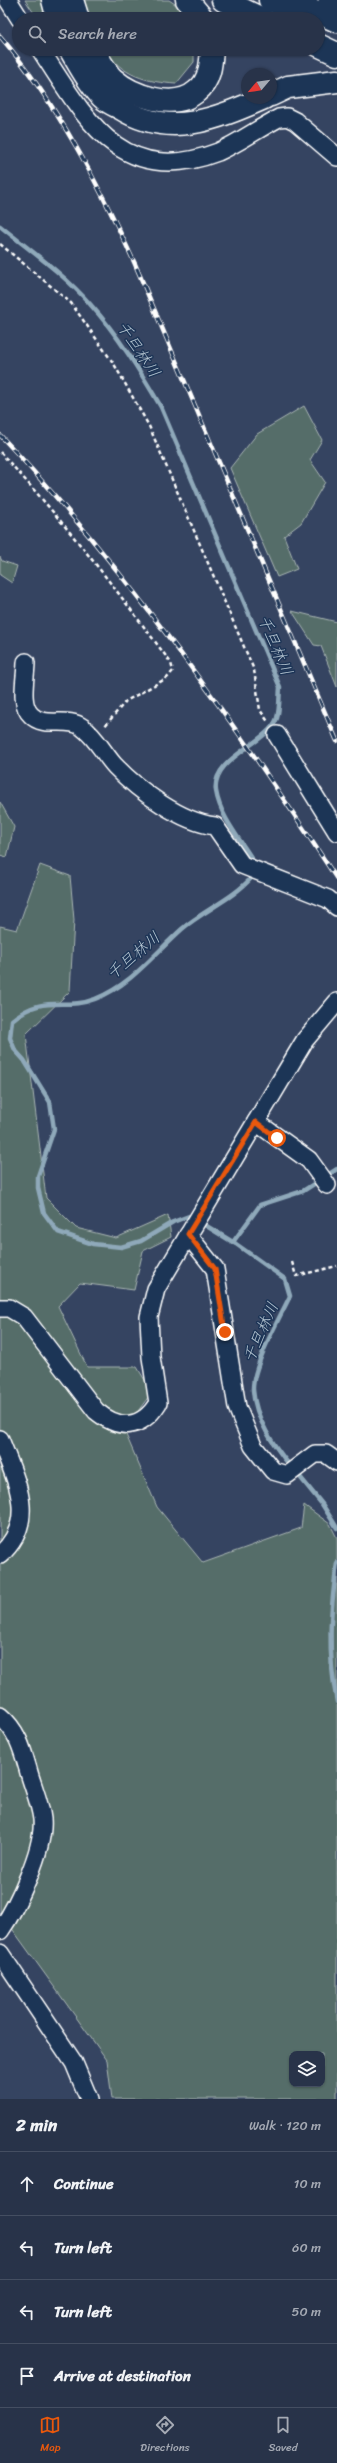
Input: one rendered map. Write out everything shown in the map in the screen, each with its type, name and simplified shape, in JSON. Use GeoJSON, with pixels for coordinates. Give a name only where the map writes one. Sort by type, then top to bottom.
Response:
{"type":"FeatureCollection","features":[{"type":"Feature","properties":{"kind":"highway"},"geometry":{"type":"LineString","coordinates":[[53,0],[56,12]]}},
{"type":"Feature","properties":{"kind":"highway"},"geometry":{"type":"LineString","coordinates":[[72,0],[76,12]]}},
{"type":"Feature","properties":{"kind":"highway"},"geometry":{"type":"LineString","coordinates":[[187,0],[197,12]]}},
{"type":"Feature","properties":{"kind":"highway"},"geometry":{"type":"LineString","coordinates":[[223,0],[248,12]]}},
{"type":"Feature","properties":{"kind":"highway"},"geometry":{"type":"LineString","coordinates":[[270,0],[295,12]]}},
{"type":"Feature","properties":{"kind":"highway"},"geometry":{"type":"LineString","coordinates":[[290,0],[317,12]]}},
{"type":"Feature","properties":{"kind":"highway"},"geometry":{"type":"LineString","coordinates":[[325,16],[337,21]]}},
{"type":"Feature","properties":{"kind":"highway"},"geometry":{"type":"LineString","coordinates":[[325,26],[337,32]]}},
{"type":"Feature","properties":{"kind":"highway"},"geometry":{"type":"LineString","coordinates":[[325,48],[337,54]]}},
{"type":"Feature","properties":{"kind":"highway"},"geometry":{"type":"LineString","coordinates":[[74,56],[80,67],[103,98],[132,116],[167,126],[202,122],[248,104]]}},
{"type":"Feature","properties":{"kind":"highway"},"geometry":{"type":"LineString","coordinates":[[97,56],[112,78],[132,93],[161,101],[184,97],[197,92],[207,78],[211,56]]}},
{"type":"Feature","properties":{"kind":"highway"},"geometry":{"type":"LineString","coordinates":[[277,92],[288,87],[337,81]]}},
{"type":"Feature","properties":{"kind":"street"},"geometry":{"type":"LineString","coordinates":[[8,0],[16,12]]}},
{"type":"Feature","properties":{"kind":"street"},"geometry":{"type":"LineString","coordinates":[[327,0],[337,5]]}},
{"type":"Feature","properties":{"kind":"street"},"geometry":{"type":"LineString","coordinates":[[45,56],[91,125],[112,143],[123,150],[144,158],[174,162],[202,157],[220,151],[279,118],[287,117],[295,121],[337,157]]}},
{"type":"Feature","properties":{"kind":"street"},"geometry":{"type":"LineString","coordinates":[[26,662],[25,706],[31,716],[46,722],[76,722],[85,728],[114,766],[134,784],[186,818],[199,824],[215,826],[242,865],[328,899],[337,907]]}},
{"type":"Feature","properties":{"kind":"street"},"geometry":{"type":"LineString","coordinates":[[277,734],[337,832]]}},
{"type":"Feature","properties":{"kind":"street"},"geometry":{"type":"LineString","coordinates":[[0,1308],[9,1308],[24,1317],[100,1415],[109,1422],[125,1426],[152,1414],[158,1403],[151,1357],[149,1317],[156,1289],[305,1040],[337,1002]]}},
{"type":"Feature","properties":{"kind":"street"},"geometry":{"type":"LineString","coordinates":[[256,1122],[309,1160],[322,1179]]}},
{"type":"Feature","properties":{"kind":"street"},"geometry":{"type":"LineString","coordinates":[[190,1232],[215,1269],[237,1407],[253,1446],[273,1471],[287,1474],[315,1454],[326,1454],[337,1462]]}},
{"type":"Feature","properties":{"kind":"street"},"geometry":{"type":"LineString","coordinates":[[0,1439],[22,1498],[22,1515],[18,1531],[0,1555]]}},
{"type":"Feature","properties":{"kind":"street"},"geometry":{"type":"LineString","coordinates":[[0,1716],[10,1724],[20,1744],[42,1819],[39,1847],[14,1911],[0,1931]]}},
{"type":"Feature","properties":{"kind":"street"},"geometry":{"type":"LineString","coordinates":[[0,1953],[74,2062],[89,2099]]}},
{"type":"Feature","properties":{"kind":"path"},"geometry":{"type":"LineString","coordinates":[[0,244],[71,303],[114,364],[149,426],[254,670],[260,710]]}},
{"type":"Feature","properties":{"kind":"path"},"geometry":{"type":"LineString","coordinates":[[0,452],[43,498],[113,584],[171,663],[173,671],[167,678],[126,701],[112,716],[96,741]]}},
{"type":"Feature","properties":{"kind":"path"},"geometry":{"type":"LineString","coordinates":[[292,1262],[296,1276],[337,1266]]}},
{"type":"Feature","properties":{"kind":"green space"},"geometry":{"type":"Polygon","coordinates":[[[25,0],[44,0],[47,12],[33,12],[25,0]]]}},
{"type":"Feature","properties":{"kind":"green space"},"geometry":{"type":"Polygon","coordinates":[[[84,0],[169,0],[175,4],[180,12],[88,12],[84,0]]]}},
{"type":"Feature","properties":{"kind":"green space"},"geometry":{"type":"Polygon","coordinates":[[[111,56],[194,56],[194,62],[176,84],[136,76],[119,66],[111,56]]]}},
{"type":"Feature","properties":{"kind":"green space"},"geometry":{"type":"Polygon","coordinates":[[[304,406],[322,440],[310,460],[325,482],[301,523],[284,536],[297,569],[277,577],[230,468],[257,434],[304,406]]]}},
{"type":"Feature","properties":{"kind":"green space"},"geometry":{"type":"Polygon","coordinates":[[[0,557],[2,561],[17,566],[12,583],[0,575],[0,557]]]}},
{"type":"Feature","properties":{"kind":"green space"},"geometry":{"type":"Polygon","coordinates":[[[292,611],[337,622],[337,687],[321,646],[314,645],[292,611]]]}},
{"type":"Feature","properties":{"kind":"green space"},"geometry":{"type":"Polygon","coordinates":[[[0,802],[14,827],[7,857],[0,855],[0,802]]]}},
{"type":"Feature","properties":{"kind":"green space"},"geometry":{"type":"Polygon","coordinates":[[[40,865],[70,876],[74,920],[70,991],[26,1034],[46,1198],[76,1228],[116,1238],[168,1215],[171,1237],[143,1251],[134,1290],[80,1283],[58,1306],[87,1367],[137,1367],[152,1392],[124,1430],[157,1507],[203,1563],[301,1528],[304,1505],[330,1524],[337,1538],[337,2099],[112,2099],[107,2060],[0,1912],[0,926],[17,930],[40,865]]]}},
{"type":"Feature","properties":{"kind":"waterway","name":"千旦林川"},"geometry":{"type":"LineString","coordinates":[[0,226],[47,263],[80,293],[110,328],[145,380],[161,407],[280,687],[278,714],[272,727],[263,736],[231,760],[222,769],[217,779],[216,791],[221,809],[252,859],[252,865]]}},
{"type":"Feature","properties":{"kind":"waterway","name":"千旦林川"},"geometry":{"type":"LineString","coordinates":[[193,1219],[189,1216],[173,1222],[141,1241],[121,1247],[93,1244],[58,1232],[44,1213],[38,1188],[38,1176],[54,1129],[50,1102],[24,1060],[15,1050],[10,1038],[12,1020],[23,1012],[34,1007],[84,1002],[95,999],[120,986],[142,968],[182,929],[236,892],[252,877],[252,873]]}},
{"type":"Feature","properties":{"kind":"waterway"},"geometry":{"type":"LineString","coordinates":[[233,1242],[260,1205],[303,1191],[337,1169]]}},
{"type":"Feature","properties":{"kind":"waterway","name":"千旦林川"},"geometry":{"type":"LineString","coordinates":[[200,1222],[236,1244],[285,1279],[290,1296],[261,1356],[254,1380],[253,1390],[257,1411],[261,1422],[266,1432],[291,1467]]}},
{"type":"Feature","properties":{"kind":"waterway","name":"千旦林川"},"geometry":{"type":"LineString","coordinates":[[296,1472],[322,1504],[337,1528]]}},
{"type":"Feature","properties":{"kind":"waterway","name":"千旦林川"},"geometry":{"type":"LineString","coordinates":[[337,1563],[331,1616],[332,1666],[337,1702]]}},
{"type":"Feature","properties":{"kind":"railway"},"geometry":{"type":"LineString","coordinates":[[0,36],[12,51]]}},
{"type":"Feature","properties":{"kind":"railway"},"geometry":{"type":"LineString","coordinates":[[16,56],[58,117],[91,174],[121,234],[337,741]]}},
{"type":"Feature","properties":{"kind":"railway"},"geometry":{"type":"LineString","coordinates":[[0,435],[47,486],[136,594],[219,706],[337,879]]}},
{"type":"Feature","properties":{"kind":"route"},"geometry":{"type":"LineString","coordinates":[[225,1332],[215,1269],[188,1234],[256,1122],[277,1138]]}}]}
